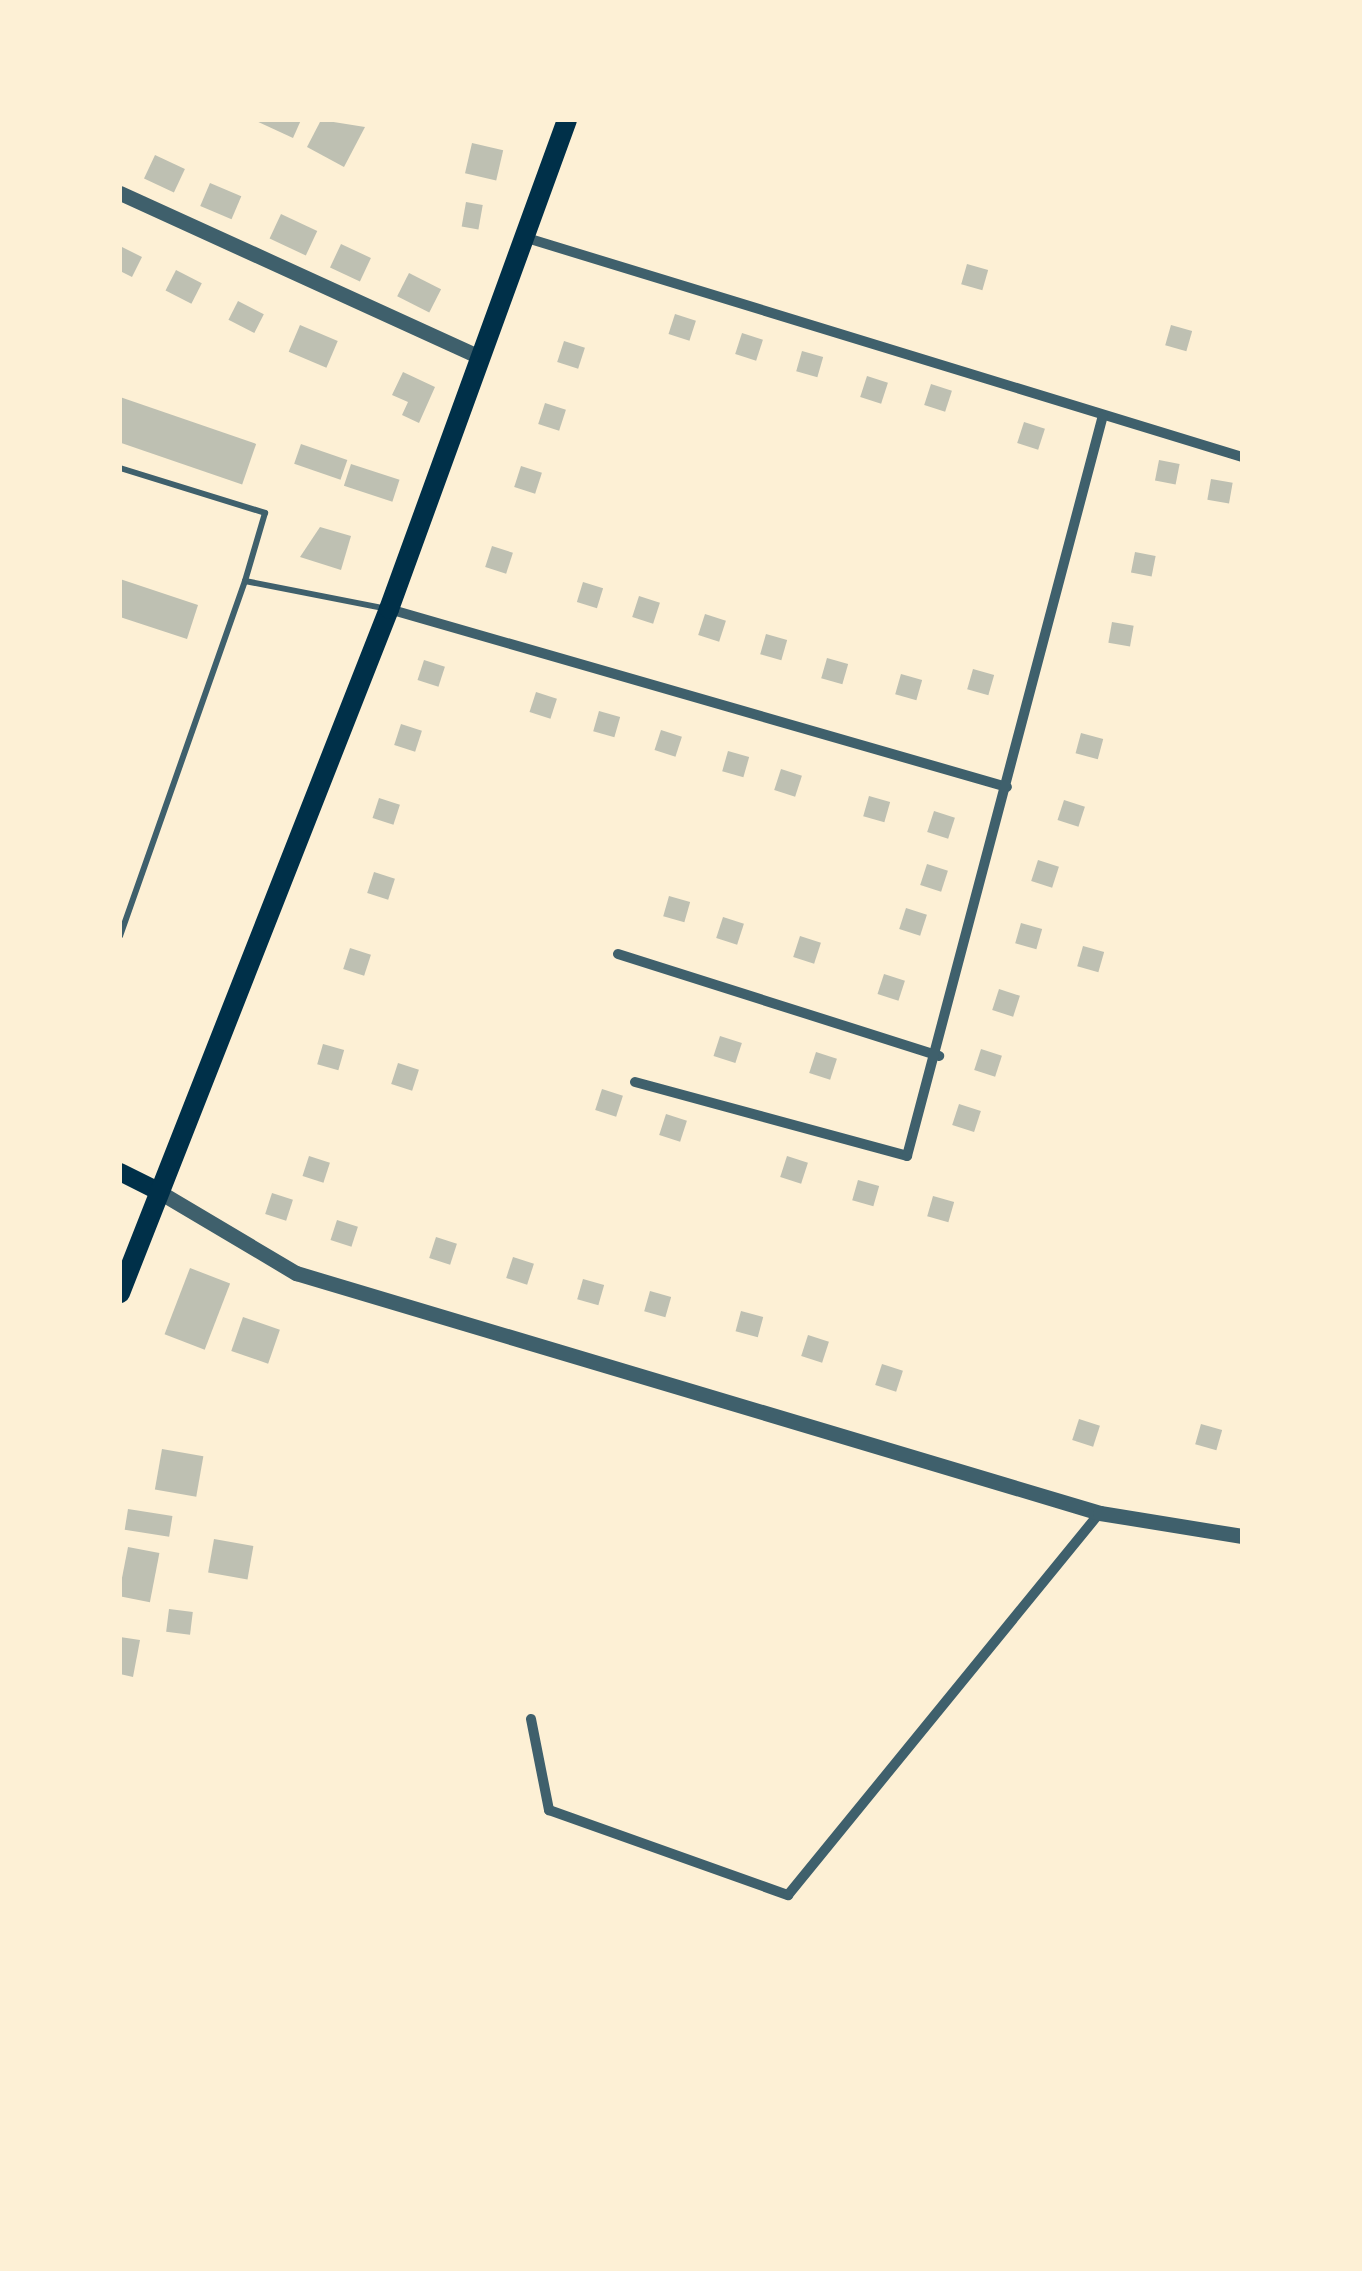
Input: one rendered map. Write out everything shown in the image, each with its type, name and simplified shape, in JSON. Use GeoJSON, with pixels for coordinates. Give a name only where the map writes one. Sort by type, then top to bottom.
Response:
{"type":"FeatureCollection","features":[{"type":"Feature","properties":{"kind":"main road"},"geometry":{"type":"LineString","coordinates":[[120,1294],[156,1190],[389,609],[567,120]]}},
{"type":"Feature","properties":{"kind":"main road"},"geometry":{"type":"LineString","coordinates":[[120,1172],[156,1190]]}},
{"type":"Feature","properties":{"kind":"street"},"geometry":{"type":"LineString","coordinates":[[120,193],[478,356]]}},
{"type":"Feature","properties":{"kind":"street"},"geometry":{"type":"LineString","coordinates":[[527,238],[1242,457]]}},
{"type":"Feature","properties":{"kind":"street"},"geometry":{"type":"LineString","coordinates":[[635,1082],[907,1156],[939,1056],[1103,415]]}},
{"type":"Feature","properties":{"kind":"street"},"geometry":{"type":"LineString","coordinates":[[389,609],[1007,787]]}},
{"type":"Feature","properties":{"kind":"street"},"geometry":{"type":"LineString","coordinates":[[618,954],[939,1056]]}},
{"type":"Feature","properties":{"kind":"street"},"geometry":{"type":"LineString","coordinates":[[156,1190],[296,1273],[1100,1513],[1242,1536]]}},
{"type":"Feature","properties":{"kind":"street"},"geometry":{"type":"LineString","coordinates":[[532,1719],[549,1810],[788,1894],[1100,1513]]}},
{"type":"Feature","properties":{"kind":"lane"},"geometry":{"type":"LineString","coordinates":[[120,468],[265,514],[245,582],[120,936]]}},
{"type":"Feature","properties":{"kind":"lane"},"geometry":{"type":"LineString","coordinates":[[245,582],[389,609]]}},
{"type":"Feature","properties":{"kind":"building"},"geometry":{"type":"Polygon","coordinates":[[[254,120],[301,120],[293,138],[254,120]]]}},
{"type":"Feature","properties":{"kind":"building"},"geometry":{"type":"Polygon","coordinates":[[[321,120],[365,127],[344,167],[307,147],[321,120]]]}},
{"type":"Feature","properties":{"kind":"building"},"geometry":{"type":"Polygon","coordinates":[[[472,143],[503,150],[496,180],[465,173],[472,143]]]}},
{"type":"Feature","properties":{"kind":"building"},"geometry":{"type":"Polygon","coordinates":[[[155,155],[185,169],[174,193],[144,179],[155,155]]]}},
{"type":"Feature","properties":{"kind":"building"},"geometry":{"type":"Polygon","coordinates":[[[210,183],[241,196],[232,219],[200,206],[210,183]]]}},
{"type":"Feature","properties":{"kind":"building"},"geometry":{"type":"Polygon","coordinates":[[[466,202],[483,205],[478,230],[462,227],[466,202]]]}},
{"type":"Feature","properties":{"kind":"building"},"geometry":{"type":"Polygon","coordinates":[[[281,214],[317,231],[306,255],[270,238],[281,214]]]}},
{"type":"Feature","properties":{"kind":"building"},"geometry":{"type":"Polygon","coordinates":[[[341,244],[371,258],[360,282],[330,268],[341,244]]]}},
{"type":"Feature","properties":{"kind":"building"},"geometry":{"type":"Polygon","coordinates":[[[120,246],[142,257],[132,277],[120,271],[120,246]]]}},
{"type":"Feature","properties":{"kind":"building"},"geometry":{"type":"Polygon","coordinates":[[[967,264],[988,270],[982,290],[961,284],[967,264]]]}},
{"type":"Feature","properties":{"kind":"building"},"geometry":{"type":"Polygon","coordinates":[[[176,270],[202,283],[191,304],[166,290],[176,270]]]}},
{"type":"Feature","properties":{"kind":"building"},"geometry":{"type":"Polygon","coordinates":[[[409,273],[441,289],[429,313],[397,296],[409,273]]]}},
{"type":"Feature","properties":{"kind":"building"},"geometry":{"type":"Polygon","coordinates":[[[238,301],[264,314],[254,333],[228,320],[238,301]]]}},
{"type":"Feature","properties":{"kind":"building"},"geometry":{"type":"Polygon","coordinates":[[[675,314],[696,321],[689,341],[669,334],[675,314]]]}},
{"type":"Feature","properties":{"kind":"building"},"geometry":{"type":"Polygon","coordinates":[[[300,325],[338,341],[326,368],[289,352],[300,325]]]}},
{"type":"Feature","properties":{"kind":"building"},"geometry":{"type":"Polygon","coordinates":[[[1171,325],[1192,331],[1186,351],[1165,345],[1171,325]]]}},
{"type":"Feature","properties":{"kind":"building"},"geometry":{"type":"Polygon","coordinates":[[[742,333],[763,340],[756,361],[735,354],[742,333]]]}},
{"type":"Feature","properties":{"kind":"building"},"geometry":{"type":"Polygon","coordinates":[[[564,341],[585,348],[578,369],[557,362],[564,341]]]}},
{"type":"Feature","properties":{"kind":"building"},"geometry":{"type":"Polygon","coordinates":[[[802,351],[823,357],[817,377],[796,371],[802,351]]]}},
{"type":"Feature","properties":{"kind":"building"},"geometry":{"type":"Polygon","coordinates":[[[403,372],[435,387],[419,423],[402,415],[408,402],[392,395],[403,372]]]}},
{"type":"Feature","properties":{"kind":"building"},"geometry":{"type":"Polygon","coordinates":[[[867,376],[888,383],[881,404],[860,397],[867,376]]]}},
{"type":"Feature","properties":{"kind":"building"},"geometry":{"type":"Polygon","coordinates":[[[931,384],[952,391],[945,412],[924,405],[931,384]]]}},
{"type":"Feature","properties":{"kind":"building"},"geometry":{"type":"Polygon","coordinates":[[[120,397],[256,444],[242,485],[120,442],[120,397]]]}},
{"type":"Feature","properties":{"kind":"building"},"geometry":{"type":"Polygon","coordinates":[[[545,403],[566,410],[559,431],[538,424],[545,403]]]}},
{"type":"Feature","properties":{"kind":"building"},"geometry":{"type":"Polygon","coordinates":[[[1024,422],[1045,429],[1038,450],[1017,443],[1024,422]]]}},
{"type":"Feature","properties":{"kind":"building"},"geometry":{"type":"Polygon","coordinates":[[[301,444],[347,460],[340,480],[294,464],[301,444]]]}},
{"type":"Feature","properties":{"kind":"building"},"geometry":{"type":"Polygon","coordinates":[[[1159,460],[1180,464],[1176,485],[1155,481],[1159,460]]]}},
{"type":"Feature","properties":{"kind":"building"},"geometry":{"type":"Polygon","coordinates":[[[351,464],[400,480],[392,502],[344,486],[351,464]]]}},
{"type":"Feature","properties":{"kind":"building"},"geometry":{"type":"Polygon","coordinates":[[[521,466],[542,473],[535,494],[514,487],[521,466]]]}},
{"type":"Feature","properties":{"kind":"building"},"geometry":{"type":"Polygon","coordinates":[[[1211,479],[1233,483],[1229,504],[1207,500],[1211,479]]]}},
{"type":"Feature","properties":{"kind":"building"},"geometry":{"type":"Polygon","coordinates":[[[320,527],[351,536],[341,570],[300,557],[320,527]]]}},
{"type":"Feature","properties":{"kind":"building"},"geometry":{"type":"Polygon","coordinates":[[[492,546],[513,553],[506,574],[485,567],[492,546]]]}},
{"type":"Feature","properties":{"kind":"building"},"geometry":{"type":"Polygon","coordinates":[[[1135,552],[1156,556],[1152,577],[1131,573],[1135,552]]]}},
{"type":"Feature","properties":{"kind":"building"},"geometry":{"type":"Polygon","coordinates":[[[120,579],[198,605],[187,639],[120,617],[120,579]]]}},
{"type":"Feature","properties":{"kind":"building"},"geometry":{"type":"Polygon","coordinates":[[[583,582],[603,588],[597,608],[577,602],[583,582]]]}},
{"type":"Feature","properties":{"kind":"building"},"geometry":{"type":"Polygon","coordinates":[[[639,596],[660,603],[653,624],[632,617],[639,596]]]}},
{"type":"Feature","properties":{"kind":"building"},"geometry":{"type":"Polygon","coordinates":[[[705,614],[726,621],[719,642],[698,635],[705,614]]]}},
{"type":"Feature","properties":{"kind":"building"},"geometry":{"type":"Polygon","coordinates":[[[1112,622],[1134,626],[1130,647],[1108,643],[1112,622]]]}},
{"type":"Feature","properties":{"kind":"building"},"geometry":{"type":"Polygon","coordinates":[[[766,634],[787,640],[781,660],[760,654],[766,634]]]}},
{"type":"Feature","properties":{"kind":"building"},"geometry":{"type":"Polygon","coordinates":[[[827,658],[848,664],[842,684],[821,678],[827,658]]]}},
{"type":"Feature","properties":{"kind":"building"},"geometry":{"type":"Polygon","coordinates":[[[424,660],[445,667],[438,687],[418,680],[424,660]]]}},
{"type":"Feature","properties":{"kind":"building"},"geometry":{"type":"Polygon","coordinates":[[[973,669],[994,675],[988,695],[967,689],[973,669]]]}},
{"type":"Feature","properties":{"kind":"building"},"geometry":{"type":"Polygon","coordinates":[[[901,674],[922,680],[916,700],[895,694],[901,674]]]}},
{"type":"Feature","properties":{"kind":"building"},"geometry":{"type":"Polygon","coordinates":[[[536,692],[557,699],[550,719],[530,712],[536,692]]]}},
{"type":"Feature","properties":{"kind":"building"},"geometry":{"type":"Polygon","coordinates":[[[599,711],[620,717],[614,737],[593,731],[599,711]]]}},
{"type":"Feature","properties":{"kind":"building"},"geometry":{"type":"Polygon","coordinates":[[[401,724],[422,731],[415,752],[394,745],[401,724]]]}},
{"type":"Feature","properties":{"kind":"building"},"geometry":{"type":"Polygon","coordinates":[[[661,730],[682,737],[675,757],[655,750],[661,730]]]}},
{"type":"Feature","properties":{"kind":"building"},"geometry":{"type":"Polygon","coordinates":[[[1081,733],[1103,739],[1098,759],[1076,753],[1081,733]]]}},
{"type":"Feature","properties":{"kind":"building"},"geometry":{"type":"Polygon","coordinates":[[[728,751],[749,757],[743,777],[722,771],[728,751]]]}},
{"type":"Feature","properties":{"kind":"building"},"geometry":{"type":"Polygon","coordinates":[[[781,769],[802,776],[795,797],[774,790],[781,769]]]}},
{"type":"Feature","properties":{"kind":"building"},"geometry":{"type":"Polygon","coordinates":[[[869,796],[890,802],[884,822],[863,816],[869,796]]]}},
{"type":"Feature","properties":{"kind":"building"},"geometry":{"type":"Polygon","coordinates":[[[379,798],[400,805],[393,825],[373,818],[379,798]]]}},
{"type":"Feature","properties":{"kind":"building"},"geometry":{"type":"Polygon","coordinates":[[[1064,800],[1085,807],[1078,827],[1058,820],[1064,800]]]}},
{"type":"Feature","properties":{"kind":"building"},"geometry":{"type":"Polygon","coordinates":[[[934,811],[955,818],[948,839],[927,832],[934,811]]]}},
{"type":"Feature","properties":{"kind":"building"},"geometry":{"type":"Polygon","coordinates":[[[1038,860],[1059,867],[1052,888],[1031,881],[1038,860]]]}},
{"type":"Feature","properties":{"kind":"building"},"geometry":{"type":"Polygon","coordinates":[[[927,864],[948,871],[941,892],[920,885],[927,864]]]}},
{"type":"Feature","properties":{"kind":"building"},"geometry":{"type":"Polygon","coordinates":[[[374,872],[395,879],[388,900],[367,893],[374,872]]]}},
{"type":"Feature","properties":{"kind":"building"},"geometry":{"type":"Polygon","coordinates":[[[669,896],[690,902],[684,922],[663,916],[669,896]]]}},
{"type":"Feature","properties":{"kind":"building"},"geometry":{"type":"Polygon","coordinates":[[[906,908],[927,915],[920,936],[899,929],[906,908]]]}},
{"type":"Feature","properties":{"kind":"building"},"geometry":{"type":"Polygon","coordinates":[[[723,917],[744,924],[737,945],[716,938],[723,917]]]}},
{"type":"Feature","properties":{"kind":"building"},"geometry":{"type":"Polygon","coordinates":[[[1021,923],[1042,929],[1036,949],[1015,943],[1021,923]]]}},
{"type":"Feature","properties":{"kind":"building"},"geometry":{"type":"Polygon","coordinates":[[[800,936],[821,943],[814,964],[793,957],[800,936]]]}},
{"type":"Feature","properties":{"kind":"building"},"geometry":{"type":"Polygon","coordinates":[[[1083,946],[1104,952],[1098,972],[1077,966],[1083,946]]]}},
{"type":"Feature","properties":{"kind":"building"},"geometry":{"type":"Polygon","coordinates":[[[350,948],[371,955],[364,976],[343,969],[350,948]]]}},
{"type":"Feature","properties":{"kind":"building"},"geometry":{"type":"Polygon","coordinates":[[[884,974],[905,981],[898,1001],[878,994],[884,974]]]}},
{"type":"Feature","properties":{"kind":"building"},"geometry":{"type":"Polygon","coordinates":[[[999,989],[1020,996],[1013,1017],[992,1010],[999,989]]]}},
{"type":"Feature","properties":{"kind":"building"},"geometry":{"type":"Polygon","coordinates":[[[720,1036],[742,1043],[735,1063],[714,1056],[720,1036]]]}},
{"type":"Feature","properties":{"kind":"building"},"geometry":{"type":"Polygon","coordinates":[[[323,1044],[344,1050],[338,1070],[317,1064],[323,1044]]]}},
{"type":"Feature","properties":{"kind":"building"},"geometry":{"type":"Polygon","coordinates":[[[981,1049],[1002,1056],[995,1077],[974,1070],[981,1049]]]}},
{"type":"Feature","properties":{"kind":"building"},"geometry":{"type":"Polygon","coordinates":[[[816,1052],[837,1059],[830,1080],[809,1073],[816,1052]]]}},
{"type":"Feature","properties":{"kind":"building"},"geometry":{"type":"Polygon","coordinates":[[[398,1063],[419,1070],[412,1091],[391,1084],[398,1063]]]}},
{"type":"Feature","properties":{"kind":"building"},"geometry":{"type":"Polygon","coordinates":[[[602,1089],[623,1096],[616,1117],[595,1110],[602,1089]]]}},
{"type":"Feature","properties":{"kind":"building"},"geometry":{"type":"Polygon","coordinates":[[[959,1104],[981,1111],[974,1132],[952,1125],[959,1104]]]}},
{"type":"Feature","properties":{"kind":"building"},"geometry":{"type":"Polygon","coordinates":[[[666,1114],[687,1121],[680,1142],[659,1135],[666,1114]]]}},
{"type":"Feature","properties":{"kind":"building"},"geometry":{"type":"Polygon","coordinates":[[[309,1156],[330,1163],[323,1183],[303,1176],[309,1156]]]}},
{"type":"Feature","properties":{"kind":"building"},"geometry":{"type":"Polygon","coordinates":[[[787,1156],[808,1163],[801,1184],[780,1177],[787,1156]]]}},
{"type":"Feature","properties":{"kind":"building"},"geometry":{"type":"Polygon","coordinates":[[[858,1180],[879,1186],[873,1206],[852,1200],[858,1180]]]}},
{"type":"Feature","properties":{"kind":"building"},"geometry":{"type":"Polygon","coordinates":[[[272,1193],[293,1200],[286,1221],[265,1214],[272,1193]]]}},
{"type":"Feature","properties":{"kind":"building"},"geometry":{"type":"Polygon","coordinates":[[[933,1196],[954,1202],[948,1222],[927,1216],[933,1196]]]}},
{"type":"Feature","properties":{"kind":"building"},"geometry":{"type":"Polygon","coordinates":[[[337,1220],[358,1227],[351,1247],[331,1240],[337,1220]]]}},
{"type":"Feature","properties":{"kind":"building"},"geometry":{"type":"Polygon","coordinates":[[[436,1237],[457,1244],[450,1265],[429,1258],[436,1237]]]}},
{"type":"Feature","properties":{"kind":"building"},"geometry":{"type":"Polygon","coordinates":[[[513,1257],[534,1264],[527,1285],[506,1278],[513,1257]]]}},
{"type":"Feature","properties":{"kind":"building"},"geometry":{"type":"Polygon","coordinates":[[[190,1268],[230,1283],[205,1350],[165,1334],[190,1268]]]}},
{"type":"Feature","properties":{"kind":"building"},"geometry":{"type":"Polygon","coordinates":[[[583,1279],[604,1285],[598,1305],[577,1299],[583,1279]]]}},
{"type":"Feature","properties":{"kind":"building"},"geometry":{"type":"Polygon","coordinates":[[[650,1291],[671,1297],[665,1317],[644,1311],[650,1291]]]}},
{"type":"Feature","properties":{"kind":"building"},"geometry":{"type":"Polygon","coordinates":[[[741,1311],[763,1317],[758,1337],[736,1331],[741,1311]]]}},
{"type":"Feature","properties":{"kind":"building"},"geometry":{"type":"Polygon","coordinates":[[[243,1317],[280,1330],[268,1364],[231,1351],[243,1317]]]}},
{"type":"Feature","properties":{"kind":"building"},"geometry":{"type":"Polygon","coordinates":[[[808,1335],[829,1342],[822,1363],[801,1356],[808,1335]]]}},
{"type":"Feature","properties":{"kind":"building"},"geometry":{"type":"Polygon","coordinates":[[[882,1364],[903,1371],[896,1392],[875,1385],[882,1364]]]}},
{"type":"Feature","properties":{"kind":"building"},"geometry":{"type":"Polygon","coordinates":[[[1079,1419],[1100,1426],[1093,1447],[1072,1440],[1079,1419]]]}},
{"type":"Feature","properties":{"kind":"building"},"geometry":{"type":"Polygon","coordinates":[[[1201,1424],[1222,1430],[1216,1450],[1195,1444],[1201,1424]]]}},
{"type":"Feature","properties":{"kind":"building"},"geometry":{"type":"Polygon","coordinates":[[[162,1449],[203,1456],[196,1497],[155,1489],[162,1449]]]}},
{"type":"Feature","properties":{"kind":"building"},"geometry":{"type":"Polygon","coordinates":[[[128,1509],[172,1516],[169,1537],[125,1530],[128,1509]]]}},
{"type":"Feature","properties":{"kind":"building"},"geometry":{"type":"Polygon","coordinates":[[[214,1539],[253,1546],[247,1579],[208,1572],[214,1539]]]}},
{"type":"Feature","properties":{"kind":"building"},"geometry":{"type":"Polygon","coordinates":[[[128,1547],[159,1553],[150,1602],[120,1596],[128,1547]]]}},
{"type":"Feature","properties":{"kind":"building"},"geometry":{"type":"Polygon","coordinates":[[[169,1609],[193,1612],[190,1635],[166,1632],[169,1609]]]}},
{"type":"Feature","properties":{"kind":"building"},"geometry":{"type":"Polygon","coordinates":[[[120,1637],[140,1640],[133,1677],[120,1674],[120,1637]]]}}]}
